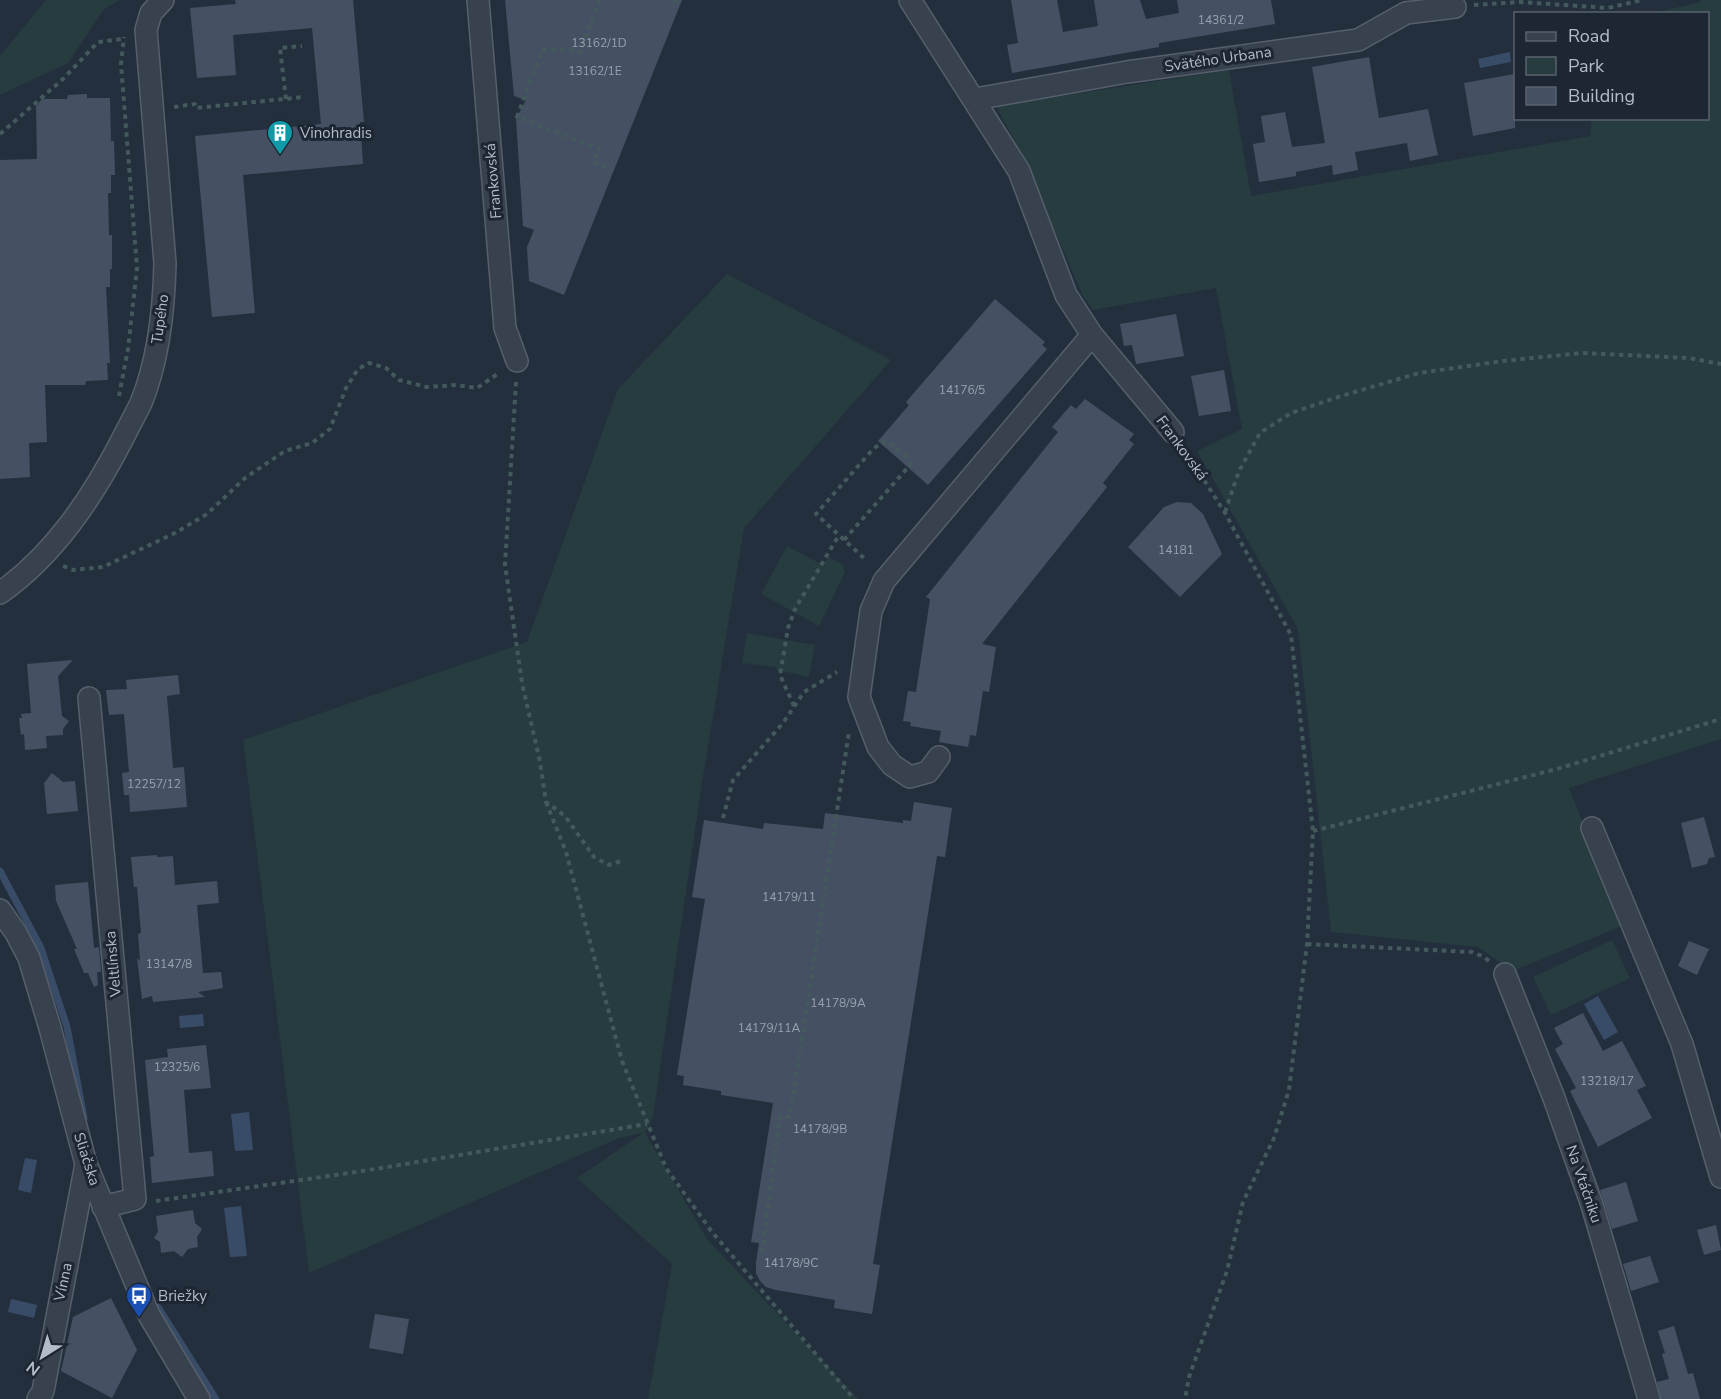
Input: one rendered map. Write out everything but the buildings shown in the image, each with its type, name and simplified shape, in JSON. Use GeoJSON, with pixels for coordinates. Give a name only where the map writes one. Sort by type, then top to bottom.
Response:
{"type":"FeatureCollection","features":[{"type":"Feature","properties":{"kind":"street","name":"Frankovská"},"geometry":{"type":"LineString","coordinates":[[478,0],[505,328],[517,361]]}},
{"type":"Feature","properties":{"kind":"street","name":"Frankovská"},"geometry":{"type":"LineString","coordinates":[[910,0],[1019,171],[1066,295],[1092,335],[1173,432]]}},
{"type":"Feature","properties":{"kind":"street","name":"Tupého"},"geometry":{"type":"LineString","coordinates":[[0,593],[40,559],[63,533],[105,471],[141,403],[155,356],[165,297],[165,263],[146,30],[157,6]]}},
{"type":"Feature","properties":{"kind":"street","name":"Svätého Urbana"},"geometry":{"type":"LineString","coordinates":[[975,99],[1127,72],[1358,40],[1406,13],[1455,7]]}},
{"type":"Feature","properties":{"kind":"street"},"geometry":{"type":"LineString","coordinates":[[939,757],[928,772],[910,777],[892,765],[878,747],[859,697],[872,611],[885,581],[1092,335]]}},
{"type":"Feature","properties":{"kind":"street","name":"Veltlínska"},"geometry":{"type":"LineString","coordinates":[[88,698],[135,1198]]}},
{"type":"Feature","properties":{"kind":"street"},"geometry":{"type":"LineString","coordinates":[[1592,828],[1682,1044],[1721,1177]]}},
{"type":"Feature","properties":{"kind":"street","name":"Sliačska"},"geometry":{"type":"LineString","coordinates":[[0,910],[16,933],[29,958],[86,1164],[149,1315],[199,1399]]}},
{"type":"Feature","properties":{"kind":"street","name":"Na Vtáčniku"},"geometry":{"type":"LineString","coordinates":[[1505,974],[1582,1174],[1649,1399]]}},
{"type":"Feature","properties":{"kind":"street","name":"Vínna"},"geometry":{"type":"LineString","coordinates":[[38,1399],[43,1391],[86,1164]]}},
{"type":"Feature","properties":{"kind":"street"},"geometry":{"type":"LineString","coordinates":[[104,1207],[135,1198]]}},
{"type":"Feature","properties":{"kind":"path"},"geometry":{"type":"LineString","coordinates":[[600,0],[579,53],[568,49],[542,50],[517,117],[600,149],[594,162],[612,169]]}},
{"type":"Feature","properties":{"kind":"path"},"geometry":{"type":"LineString","coordinates":[[674,0],[681,3]]}},
{"type":"Feature","properties":{"kind":"path"},"geometry":{"type":"LineString","coordinates":[[1455,7],[1520,2],[1608,8],[1642,0]]}},
{"type":"Feature","properties":{"kind":"path"},"geometry":{"type":"LineString","coordinates":[[118,398],[128,349],[137,268],[121,64],[123,39],[129,30],[157,6]]}},
{"type":"Feature","properties":{"kind":"path"},"geometry":{"type":"LineString","coordinates":[[0,134],[63,79],[98,42],[123,39]]}},
{"type":"Feature","properties":{"kind":"path"},"geometry":{"type":"LineString","coordinates":[[286,99],[280,48],[302,46]]}},
{"type":"Feature","properties":{"kind":"path"},"geometry":{"type":"LineString","coordinates":[[168,108],[195,104],[196,108],[304,97]]}},
{"type":"Feature","properties":{"kind":"path"},"geometry":{"type":"LineString","coordinates":[[1225,513],[1239,471],[1260,433],[1291,413],[1338,397],[1419,373],[1582,353],[1689,358],[1721,364]]}},
{"type":"Feature","properties":{"kind":"path"},"geometry":{"type":"LineString","coordinates":[[62,565],[73,570],[104,567],[175,533],[207,514],[245,478],[285,451],[312,443],[330,429],[346,388],[358,369],[369,363],[386,368],[399,380],[427,387],[456,385],[477,387],[517,361]]}},
{"type":"Feature","properties":{"kind":"path"},"geometry":{"type":"LineString","coordinates":[[517,361],[505,565],[522,683],[540,762],[546,802],[566,852],[622,1061],[666,1168],[712,1232],[854,1399]]}},
{"type":"Feature","properties":{"kind":"path","name":"Frankovská"},"geometry":{"type":"LineString","coordinates":[[1173,432],[1225,513],[1291,635],[1313,831],[1308,944],[1289,1090],[1274,1138],[1243,1202],[1227,1271],[1189,1377],[1185,1399]]}},
{"type":"Feature","properties":{"kind":"path"},"geometry":{"type":"LineString","coordinates":[[844,540],[910,465],[907,457],[891,443],[886,441],[874,448],[816,514],[844,540],[866,560]]}},
{"type":"Feature","properties":{"kind":"path"},"geometry":{"type":"LineString","coordinates":[[794,707],[780,675],[788,628],[795,609],[840,536]]}},
{"type":"Feature","properties":{"kind":"path"},"geometry":{"type":"LineString","coordinates":[[723,818],[733,780],[783,723],[804,692],[837,672]]}},
{"type":"Feature","properties":{"kind":"path"},"geometry":{"type":"LineString","coordinates":[[1313,831],[1557,769],[1721,719]]}},
{"type":"Feature","properties":{"kind":"path"},"geometry":{"type":"LineString","coordinates":[[762,1253],[780,1116],[790,1117],[850,729]]}},
{"type":"Feature","properties":{"kind":"path"},"geometry":{"type":"LineString","coordinates":[[546,802],[565,816],[594,857],[609,865],[621,861]]}},
{"type":"Feature","properties":{"kind":"path"},"geometry":{"type":"LineString","coordinates":[[1308,944],[1472,952],[1484,957],[1505,974]]}},
{"type":"Feature","properties":{"kind":"path"},"geometry":{"type":"LineString","coordinates":[[135,1198],[144,1202],[157,1201],[363,1171],[648,1124]]}},
{"type":"Feature","properties":{"kind":"green space"},"geometry":{"type":"Polygon","coordinates":[[[46,0],[120,0],[104,9],[68,63],[0,95],[0,56],[46,0]]]}},
{"type":"Feature","properties":{"kind":"green space"},"geometry":{"type":"Polygon","coordinates":[[[1702,0],[1721,0],[1721,739],[1569,788],[1624,925],[1513,971],[1478,947],[1331,932],[1298,629],[1197,451],[1242,429],[1216,288],[1093,310],[1083,296],[1021,153],[996,106],[1229,70],[1251,196],[1590,136],[1592,120],[1709,120],[1709,12],[1656,12],[1702,0]]]}},
{"type":"Feature","properties":{"kind":"green space"},"geometry":{"type":"Polygon","coordinates":[[[727,274],[891,360],[744,528],[701,789],[653,1117],[645,1133],[707,1239],[858,1399],[648,1399],[672,1264],[577,1178],[643,1133],[619,1138],[309,1273],[243,740],[527,642],[618,389],[727,274]]]}},
{"type":"Feature","properties":{"kind":"green space"},"geometry":{"type":"Polygon","coordinates":[[[787,546],[823,565],[829,557],[843,565],[845,572],[819,626],[761,594],[787,546]]]}},
{"type":"Feature","properties":{"kind":"green space"},"geometry":{"type":"Polygon","coordinates":[[[747,633],[815,645],[809,677],[777,670],[777,667],[742,663],[747,633]]]}},
{"type":"Feature","properties":{"kind":"green space"},"geometry":{"type":"Polygon","coordinates":[[[1612,940],[1630,978],[1551,1015],[1533,977],[1612,940]]]}},
{"type":"Feature","properties":{"kind":"water"},"geometry":{"type":"Polygon","coordinates":[[[1510,52],[1511,62],[1480,68],[1478,59],[1510,52]]]}},
{"type":"Feature","properties":{"kind":"water"},"geometry":{"type":"Polygon","coordinates":[[[1598,996],[1618,1032],[1604,1040],[1584,1004],[1598,996]]]}},
{"type":"Feature","properties":{"kind":"water"},"geometry":{"type":"Polygon","coordinates":[[[203,1014],[204,1026],[180,1028],[179,1016],[203,1014]]]}},
{"type":"Feature","properties":{"kind":"water"},"geometry":{"type":"Polygon","coordinates":[[[249,1112],[253,1150],[235,1151],[231,1114],[249,1112]]]}},
{"type":"Feature","properties":{"kind":"water"},"geometry":{"type":"Polygon","coordinates":[[[25,1158],[37,1160],[31,1193],[18,1190],[25,1158]]]}},
{"type":"Feature","properties":{"kind":"water"},"geometry":{"type":"Polygon","coordinates":[[[241,1206],[247,1256],[230,1257],[224,1208],[241,1206]]]}},
{"type":"Feature","properties":{"kind":"water"},"geometry":{"type":"Polygon","coordinates":[[[11,1299],[37,1305],[34,1318],[8,1312],[11,1299]]]}},
{"type":"Feature","properties":{"kind":"waterway"},"geometry":{"type":"LineString","coordinates":[[0,871],[41,948],[67,1027],[84,1118]]}},
{"type":"Feature","properties":{"kind":"waterway"},"geometry":{"type":"LineString","coordinates":[[158,1307],[216,1399]]}},
{"type":"Feature","properties":{"kind":"place","name":"Vinohradis"},"geometry":{"type":"Point","coordinates":[280,156]}},
{"type":"Feature","properties":{"kind":"place","name":"Briežky"},"geometry":{"type":"Point","coordinates":[139,1319]}}]}
